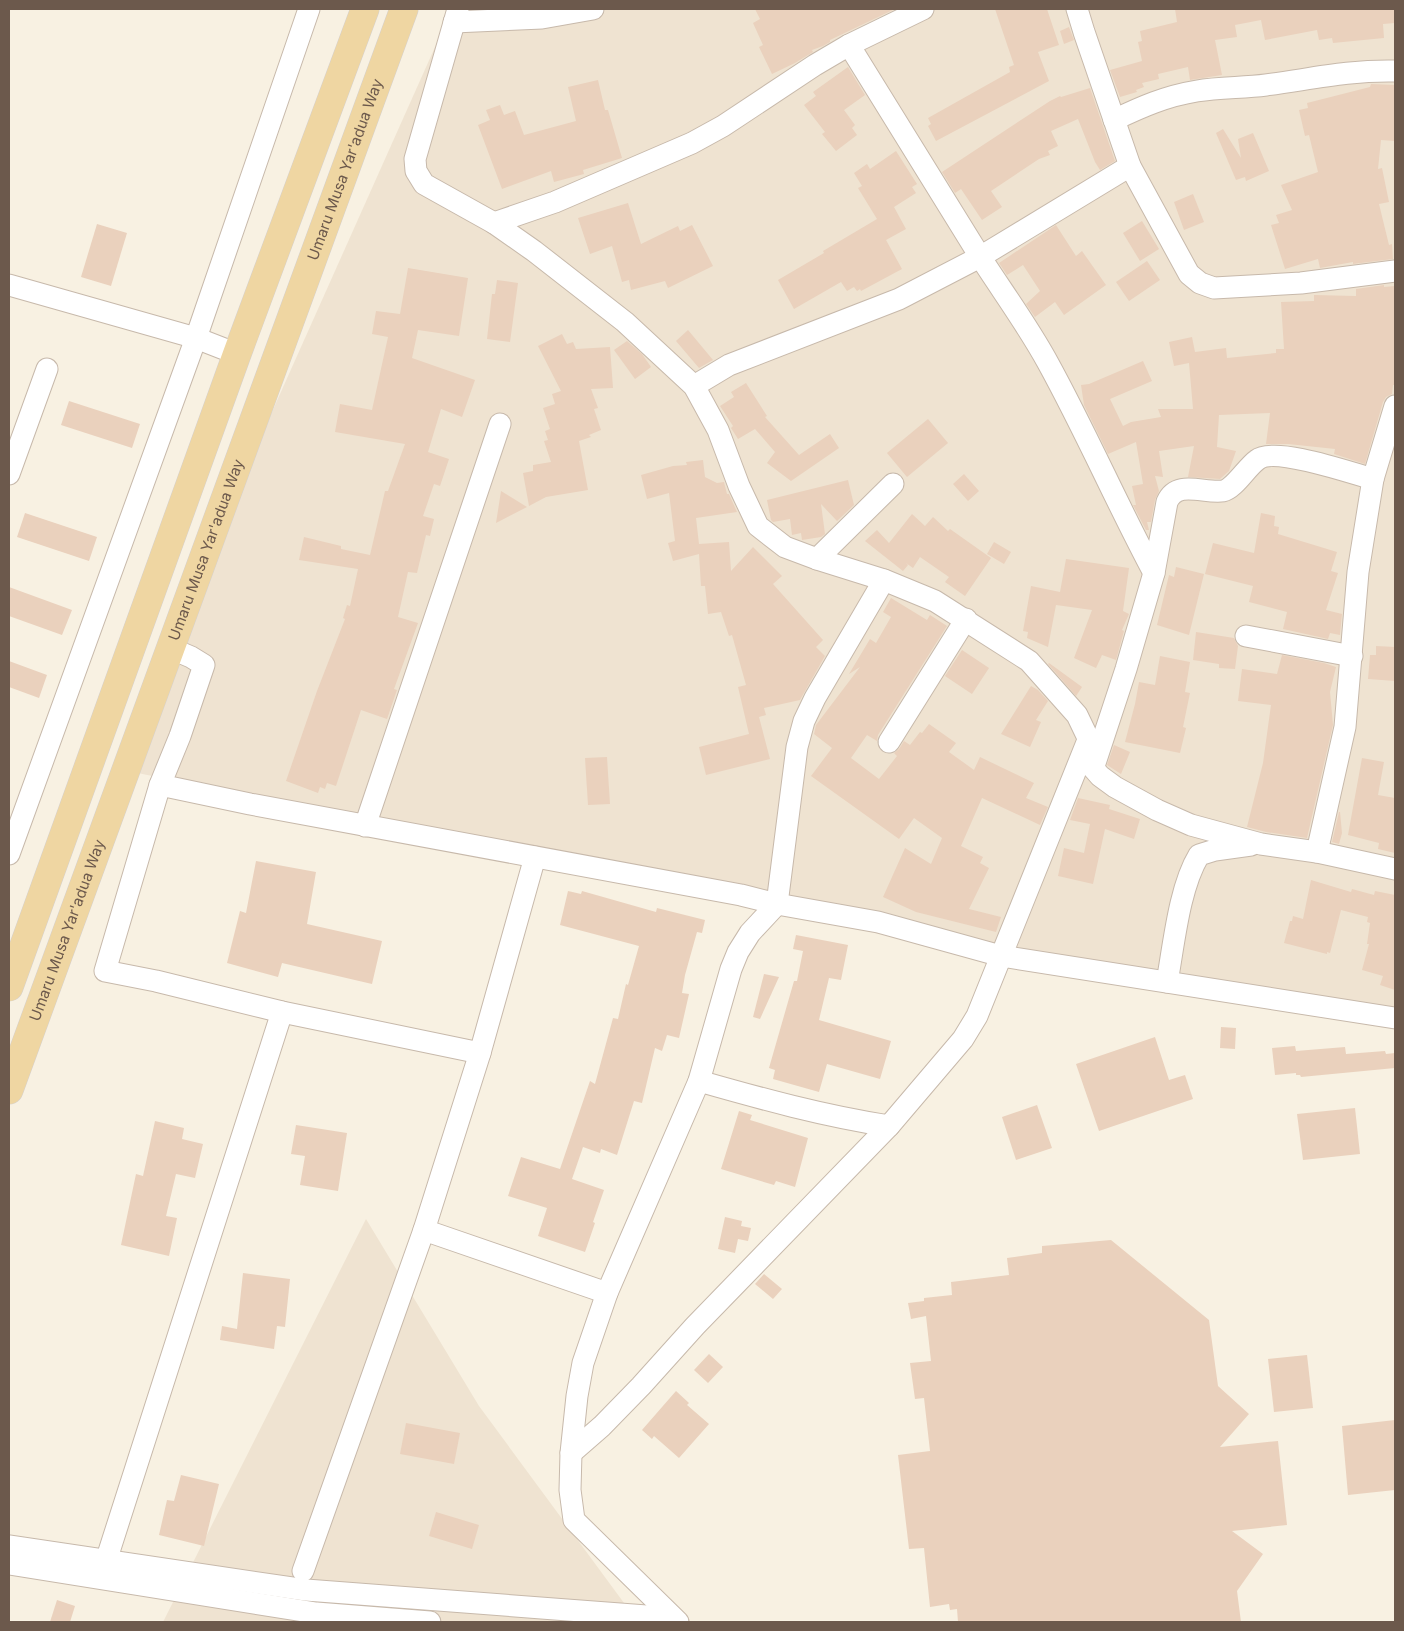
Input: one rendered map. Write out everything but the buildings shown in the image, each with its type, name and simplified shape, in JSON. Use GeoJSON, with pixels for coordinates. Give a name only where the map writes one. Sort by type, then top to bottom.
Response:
{"type":"FeatureCollection","features":[{"type":"Feature","properties":{"kind":"main road"},"geometry":{"type":"LineString","coordinates":[[9,987],[237,354],[365,9]]}},
{"type":"Feature","properties":{"kind":"main road","name":"Umaru Musa Yar'adua Way"},"geometry":{"type":"LineString","coordinates":[[9,1090],[404,9]]}},
{"type":"Feature","properties":{"kind":"street"},"geometry":{"type":"LineString","coordinates":[[9,854],[196,338],[310,9]]}},
{"type":"Feature","properties":{"kind":"street"},"geometry":{"type":"LineString","coordinates":[[593,9],[542,18],[456,15],[416,159],[416,171],[424,184],[494,223],[534,251],[626,322],[694,386],[718,430],[738,486],[758,526],[785,547],[816,559],[884,580],[935,601],[966,619],[1029,661],[1077,715],[1089,740],[1093,768],[1115,787],[1157,810],[1191,825],[1261,844],[1317,852],[1395,869]]}},
{"type":"Feature","properties":{"kind":"street"},"geometry":{"type":"LineString","coordinates":[[494,223],[555,202],[692,143],[723,126],[815,65],[849,45],[923,9]]}},
{"type":"Feature","properties":{"kind":"street"},"geometry":{"type":"LineString","coordinates":[[1077,9],[1130,166],[1189,274],[1200,283],[1214,288],[1301,283],[1395,271]]}},
{"type":"Feature","properties":{"kind":"street"},"geometry":{"type":"LineString","coordinates":[[849,45],[980,257],[1026,325],[1048,362],[1154,574]]}},
{"type":"Feature","properties":{"kind":"street"},"geometry":{"type":"LineString","coordinates":[[1114,120],[1144,105],[1165,98],[1198,91],[1266,85],[1340,73],[1395,71]]}},
{"type":"Feature","properties":{"kind":"street"},"geometry":{"type":"LineString","coordinates":[[694,386],[729,365],[899,299],[980,257],[1130,166]]}},
{"type":"Feature","properties":{"kind":"street"},"geometry":{"type":"LineString","coordinates":[[9,285],[196,338],[237,354]]}},
{"type":"Feature","properties":{"kind":"street"},"geometry":{"type":"LineString","coordinates":[[9,474],[47,369]]}},
{"type":"Feature","properties":{"kind":"street"},"geometry":{"type":"LineString","coordinates":[[1317,852],[1345,727],[1358,572],[1373,479],[1395,406]]}},
{"type":"Feature","properties":{"kind":"street"},"geometry":{"type":"LineString","coordinates":[[365,826],[500,424]]}},
{"type":"Feature","properties":{"kind":"street"},"geometry":{"type":"LineString","coordinates":[[1093,768],[1126,669],[1154,574],[1167,502],[1170,496],[1175,491],[1184,489],[1227,490],[1257,459],[1264,455],[1308,461],[1373,479]]}},
{"type":"Feature","properties":{"kind":"street"},"geometry":{"type":"LineString","coordinates":[[816,559],[893,484]]}},
{"type":"Feature","properties":{"kind":"street"},"geometry":{"type":"LineString","coordinates":[[676,1620],[574,1520],[570,1490],[571,1453],[577,1396],[583,1363],[606,1293],[699,1081],[731,969],[738,952],[750,933],[777,904],[797,747],[804,721],[815,698],[884,580]]}},
{"type":"Feature","properties":{"kind":"street"},"geometry":{"type":"LineString","coordinates":[[889,742],[966,619]]}},
{"type":"Feature","properties":{"kind":"street"},"geometry":{"type":"LineString","coordinates":[[1246,636],[1352,656]]}},
{"type":"Feature","properties":{"kind":"street"},"geometry":{"type":"LineString","coordinates":[[170,648],[204,665],[180,736],[160,785],[105,971],[156,981],[282,1012],[480,1053]]}},
{"type":"Feature","properties":{"kind":"street"},"geometry":{"type":"LineString","coordinates":[[571,1453],[602,1426],[641,1386],[696,1326],[889,1126],[963,1039],[977,1016],[1089,740]]}},
{"type":"Feature","properties":{"kind":"street"},"geometry":{"type":"LineString","coordinates":[[160,785],[365,826],[878,922],[1001,956],[1395,1018]]}},
{"type":"Feature","properties":{"kind":"street"},"geometry":{"type":"LineString","coordinates":[[1167,982],[1185,887],[1192,866],[1199,855],[1215,850],[1261,844]]}},
{"type":"Feature","properties":{"kind":"street"},"geometry":{"type":"LineString","coordinates":[[303,1571],[424,1230],[480,1053],[535,857]]}},
{"type":"Feature","properties":{"kind":"street"},"geometry":{"type":"LineString","coordinates":[[106,1561],[282,1012]]}},
{"type":"Feature","properties":{"kind":"street"},"geometry":{"type":"LineString","coordinates":[[699,1081],[794,1108],[843,1119],[889,1126]]}},
{"type":"Feature","properties":{"kind":"street"},"geometry":{"type":"LineString","coordinates":[[424,1230],[606,1293]]}},
{"type":"Feature","properties":{"kind":"street"},"geometry":{"type":"LineString","coordinates":[[9,1546],[306,1590],[676,1620]]}},
{"type":"Feature","properties":{"kind":"street"},"geometry":{"type":"LineString","coordinates":[[9,1564],[316,1613],[430,1622]]}},
{"type":"Feature","properties":{"kind":"shaded area"},"geometry":{"type":"Polygon","coordinates":[[[452,9],[1395,9],[1395,1027],[113,768],[452,9]]]}},
{"type":"Feature","properties":{"kind":"shaded area"},"geometry":{"type":"Polygon","coordinates":[[[366,1219],[479,1406],[638,1622],[163,1622],[366,1219]]]}}]}
